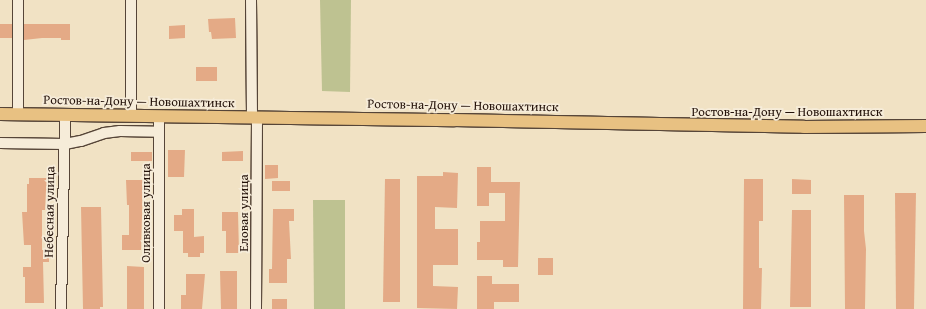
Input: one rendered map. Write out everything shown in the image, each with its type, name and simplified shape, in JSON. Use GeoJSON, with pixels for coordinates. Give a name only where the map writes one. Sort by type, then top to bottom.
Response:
{"type":"FeatureCollection","features":[{"type":"Feature","properties":{"kind":"main road","name":"Ростов-на-Дону — Новошахтинск"},"geometry":{"type":"LineString","coordinates":[[0,108],[131,110],[255,115],[804,122],[926,121]]}},
{"type":"Feature","properties":{"kind":"main road","name":"Ростов-на-Дону — Новошахтинск"},"geometry":{"type":"LineString","coordinates":[[0,114],[159,117],[255,115]]}},
{"type":"Feature","properties":{"kind":"main road","name":"Ростов-на-Дону — Новошахтинск"},"geometry":{"type":"LineString","coordinates":[[356,116],[796,127],[926,126]]}},
{"type":"Feature","properties":{"kind":"street"},"geometry":{"type":"LineString","coordinates":[[18,0],[18,109]]}},
{"type":"Feature","properties":{"kind":"street"},"geometry":{"type":"LineString","coordinates":[[131,0],[131,110]]}},
{"type":"Feature","properties":{"kind":"street","name":"Еловая улица"},"geometry":{"type":"LineString","coordinates":[[251,0],[255,115],[256,309]]}},
{"type":"Feature","properties":{"kind":"street","name":"Небесная улица"},"geometry":{"type":"LineString","coordinates":[[61,309],[65,115]]}},
{"type":"Feature","properties":{"kind":"street","name":"Оливковая улица"},"geometry":{"type":"LineString","coordinates":[[159,117],[159,309]]}},
{"type":"Feature","properties":{"kind":"street"},"geometry":{"type":"LineString","coordinates":[[0,143],[65,144],[81,141],[104,133],[159,132]]}},
{"type":"Feature","properties":{"kind":"green space"},"geometry":{"type":"Polygon","coordinates":[[[320,0],[351,0],[350,92],[322,91],[320,0]]]}},
{"type":"Feature","properties":{"kind":"green space"},"geometry":{"type":"Polygon","coordinates":[[[313,200],[345,200],[345,309],[314,309],[313,200]]]}},
{"type":"Feature","properties":{"kind":"building"},"geometry":{"type":"Polygon","coordinates":[[[235,18],[236,38],[212,39],[211,32],[209,32],[208,19],[235,18]]]}},
{"type":"Feature","properties":{"kind":"building"},"geometry":{"type":"Polygon","coordinates":[[[0,24],[12,24],[12,38],[0,38],[0,24]]]}},
{"type":"Feature","properties":{"kind":"building"},"geometry":{"type":"Polygon","coordinates":[[[24,24],[70,24],[70,40],[61,40],[61,38],[42,38],[24,40],[24,24]]]}},
{"type":"Feature","properties":{"kind":"building"},"geometry":{"type":"Polygon","coordinates":[[[185,25],[185,38],[169,39],[169,26],[185,25]]]}},
{"type":"Feature","properties":{"kind":"building"},"geometry":{"type":"Polygon","coordinates":[[[196,67],[217,67],[217,81],[196,81],[196,67]]]}},
{"type":"Feature","properties":{"kind":"building"},"geometry":{"type":"Polygon","coordinates":[[[168,150],[185,150],[184,177],[168,177],[168,150]]]}},
{"type":"Feature","properties":{"kind":"building"},"geometry":{"type":"Polygon","coordinates":[[[243,151],[243,161],[222,161],[222,152],[243,151]]]}},
{"type":"Feature","properties":{"kind":"building"},"geometry":{"type":"Polygon","coordinates":[[[131,152],[152,152],[152,161],[131,161],[131,152]]]}},
{"type":"Feature","properties":{"kind":"building"},"geometry":{"type":"Polygon","coordinates":[[[265,165],[278,165],[278,178],[265,179],[265,165]]]}},
{"type":"Feature","properties":{"kind":"building"},"geometry":{"type":"Polygon","coordinates":[[[477,167],[491,167],[491,182],[520,182],[518,267],[503,267],[503,260],[477,260],[477,242],[480,242],[480,221],[505,221],[505,193],[489,193],[489,206],[477,206],[477,167]]]}},
{"type":"Feature","properties":{"kind":"building"},"geometry":{"type":"Polygon","coordinates":[[[443,172],[458,173],[457,208],[435,207],[435,229],[458,229],[458,265],[433,265],[433,286],[458,287],[457,309],[417,308],[417,176],[443,176],[443,172]]]}},
{"type":"Feature","properties":{"kind":"building"},"geometry":{"type":"Polygon","coordinates":[[[29,178],[48,178],[45,210],[42,210],[42,250],[49,250],[49,262],[43,262],[44,303],[25,303],[25,277],[23,277],[23,267],[31,267],[31,245],[24,245],[22,212],[27,212],[27,184],[29,184],[29,178]]]}},
{"type":"Feature","properties":{"kind":"building"},"geometry":{"type":"Polygon","coordinates":[[[385,179],[400,179],[400,302],[383,302],[385,179]]]}},
{"type":"Feature","properties":{"kind":"building"},"geometry":{"type":"Polygon","coordinates":[[[744,179],[763,179],[763,221],[759,221],[759,268],[762,268],[761,309],[743,309],[744,179]]]}},
{"type":"Feature","properties":{"kind":"building"},"geometry":{"type":"Polygon","coordinates":[[[792,179],[811,180],[811,194],[792,194],[792,179]]]}},
{"type":"Feature","properties":{"kind":"building"},"geometry":{"type":"Polygon","coordinates":[[[126,180],[143,180],[141,250],[122,250],[122,235],[129,235],[129,205],[127,205],[126,180]]]}},
{"type":"Feature","properties":{"kind":"building"},"geometry":{"type":"Polygon","coordinates":[[[272,181],[290,181],[290,191],[272,191],[272,181]]]}},
{"type":"Feature","properties":{"kind":"building"},"geometry":{"type":"Polygon","coordinates":[[[895,193],[916,193],[914,309],[896,309],[895,193]]]}},
{"type":"Feature","properties":{"kind":"building"},"geometry":{"type":"Polygon","coordinates":[[[844,195],[864,195],[864,231],[866,249],[865,309],[845,309],[844,195]]]}},
{"type":"Feature","properties":{"kind":"building"},"geometry":{"type":"Polygon","coordinates":[[[81,207],[101,207],[103,307],[100,307],[100,309],[83,309],[81,207]]]}},
{"type":"Feature","properties":{"kind":"building"},"geometry":{"type":"Polygon","coordinates":[[[182,209],[194,209],[194,237],[204,236],[204,253],[200,253],[200,257],[188,257],[188,253],[183,253],[183,231],[174,231],[174,215],[182,215],[182,209]]]}},
{"type":"Feature","properties":{"kind":"building"},"geometry":{"type":"Polygon","coordinates":[[[273,209],[294,209],[294,221],[289,221],[291,259],[287,259],[287,283],[269,283],[269,269],[272,269],[273,209]]]}},
{"type":"Feature","properties":{"kind":"building"},"geometry":{"type":"Polygon","coordinates":[[[792,210],[811,210],[811,307],[790,307],[792,210]]]}},
{"type":"Feature","properties":{"kind":"building"},"geometry":{"type":"Polygon","coordinates":[[[222,212],[238,212],[239,253],[226,253],[226,231],[222,231],[222,212]]]}},
{"type":"Feature","properties":{"kind":"building"},"geometry":{"type":"Polygon","coordinates":[[[538,258],[553,258],[553,275],[538,275],[538,258]]]}},
{"type":"Feature","properties":{"kind":"building"},"geometry":{"type":"Polygon","coordinates":[[[127,266],[144,267],[144,309],[127,309],[127,266]]]}},
{"type":"Feature","properties":{"kind":"building"},"geometry":{"type":"Polygon","coordinates":[[[220,271],[237,271],[237,309],[221,309],[220,271]]]}},
{"type":"Feature","properties":{"kind":"building"},"geometry":{"type":"Polygon","coordinates":[[[186,274],[205,274],[202,309],[181,309],[181,295],[186,295],[186,274]]]}},
{"type":"Feature","properties":{"kind":"building"},"geometry":{"type":"Polygon","coordinates":[[[477,276],[492,276],[492,284],[519,284],[519,302],[494,302],[494,309],[477,309],[477,276]]]}},
{"type":"Feature","properties":{"kind":"building"},"geometry":{"type":"Polygon","coordinates":[[[272,299],[287,299],[287,309],[272,309],[272,299]]]}}]}
